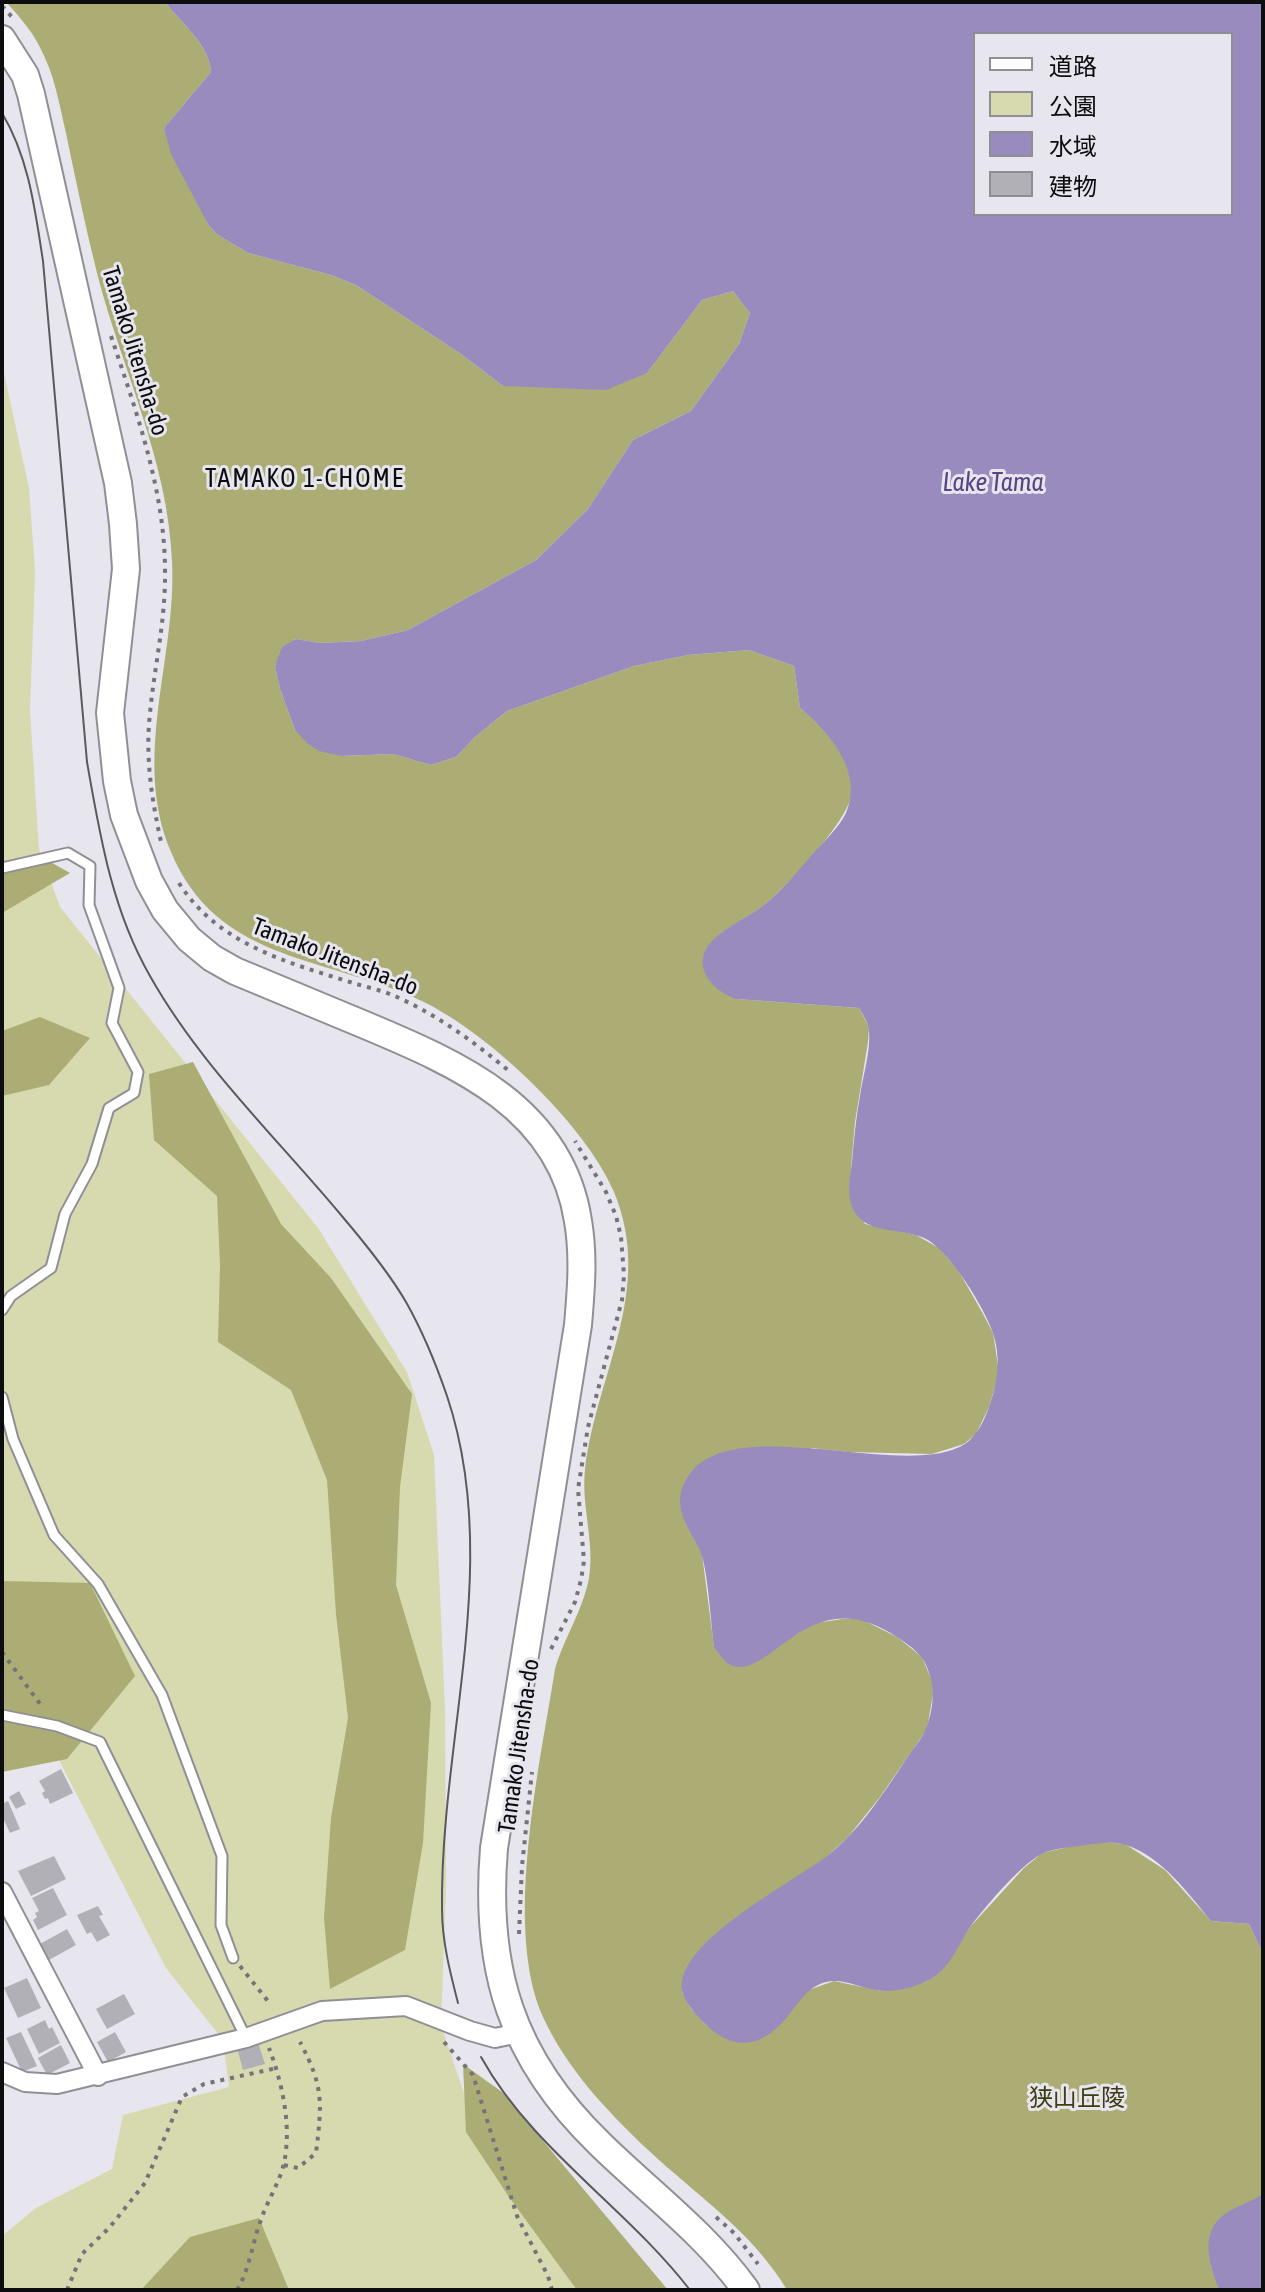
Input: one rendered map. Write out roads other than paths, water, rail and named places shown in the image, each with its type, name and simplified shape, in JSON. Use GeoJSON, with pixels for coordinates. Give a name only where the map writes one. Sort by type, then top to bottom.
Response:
{"type":"FeatureCollection","features":[{"type":"Feature","properties":{"kind":"street"},"geometry":{"type":"LineString","coordinates":[[11,32],[31,94],[118,483],[126,569],[111,700],[112,735],[124,815],[149,881],[177,925],[212,958],[235,971],[428,1051],[507,1099],[528,1118],[564,1173],[578,1219],[581,1267],[578,1325],[492,1870],[492,1919],[499,1978],[519,2033],[547,2081],[581,2124],[707,2245],[753,2279]]}},
{"type":"Feature","properties":{"kind":"street"},"geometry":{"type":"LineString","coordinates":[[2,1892],[98,2076]]}},
{"type":"Feature","properties":{"kind":"street"},"geometry":{"type":"LineString","coordinates":[[2,2072],[15,2080],[47,2085],[98,2076],[246,2038],[322,2011],[406,2006],[495,2038],[519,2033]]}},
{"type":"Feature","properties":{"kind":"lane"},"geometry":{"type":"LineString","coordinates":[[2,868],[68,853],[90,866],[89,905],[119,988],[112,1023],[138,1072],[134,1093],[109,1108],[92,1164],[65,1214],[51,1268],[11,1296],[2,1310]]}},
{"type":"Feature","properties":{"kind":"lane"},"geometry":{"type":"LineString","coordinates":[[2,1397],[13,1439],[54,1535],[98,1584],[162,1695],[222,1856],[221,1925],[233,1958]]}},
{"type":"Feature","properties":{"kind":"lane"},"geometry":{"type":"LineString","coordinates":[[2,1715],[57,1726],[100,1742],[246,2038]]}},
{"type":"Feature","properties":{"kind":"water","name":"Lake Tama"},"geometry":{"type":"Polygon","coordinates":[[[165,2],[1263,2],[1263,1954],[1249,1924],[1211,1921],[1173,1877],[1151,1858],[1126,1845],[1101,1843],[1046,1852],[1027,1864],[973,1923],[944,1968],[933,1978],[917,1985],[883,1991],[840,1981],[825,1982],[809,1991],[779,2026],[756,2041],[744,2043],[712,2030],[686,2001],[682,1981],[689,1964],[702,1947],[742,1913],[836,1849],[870,1811],[924,1733],[930,1718],[933,1693],[928,1669],[917,1652],[887,1631],[859,1620],[835,1619],[814,1625],[747,1666],[727,1663],[714,1647],[705,1570],[700,1551],[682,1514],[682,1489],[700,1463],[730,1450],[811,1448],[898,1456],[936,1454],[965,1444],[983,1421],[997,1378],[997,1351],[989,1322],[947,1257],[928,1240],[876,1227],[859,1218],[853,1209],[849,1186],[869,1038],[868,1024],[859,1008],[737,999],[719,990],[706,976],[703,967],[706,949],[713,940],[771,900],[839,824],[850,798],[847,768],[832,741],[800,708],[794,666],[749,650],[688,655],[634,666],[507,711],[456,757],[431,765],[393,754],[341,756],[319,751],[295,730],[275,666],[282,647],[296,639],[320,643],[361,641],[408,630],[536,560],[588,509],[633,440],[691,411],[739,344],[750,313],[733,291],[702,300],[647,373],[606,390],[503,386],[461,354],[356,285],[331,275],[248,253],[209,226],[171,154],[164,128],[211,72],[206,52],[165,2]]]}},
{"type":"Feature","properties":{"kind":"water"},"geometry":{"type":"Polygon","coordinates":[[[1263,2194],[1263,2290],[1219,2290],[1209,2254],[1213,2227],[1229,2211],[1263,2194]]]}},
{"type":"Feature","properties":{"kind":"tram line"},"geometry":{"type":"LineString","coordinates":[[2,113],[25,166],[43,261],[87,762],[117,899],[150,976],[192,1040],[358,1236],[399,1290],[438,1372],[463,1459],[470,1523],[470,1587],[444,1845],[442,1909],[445,1945],[458,2003]]}},
{"type":"Feature","properties":{"kind":"tram line"},"geometry":{"type":"LineString","coordinates":[[481,2057],[526,2121],[638,2232],[690,2290]]}},
{"type":"Feature","properties":{"kind":"district","name":"TAMAKO 1-CHOME"},"geometry":{"type":"Point","coordinates":[305,479]}},
{"type":"Feature","properties":{"kind":"park label","name":"狭山丘陵"},"geometry":{"type":"Point","coordinates":[1077,2098]}}]}
